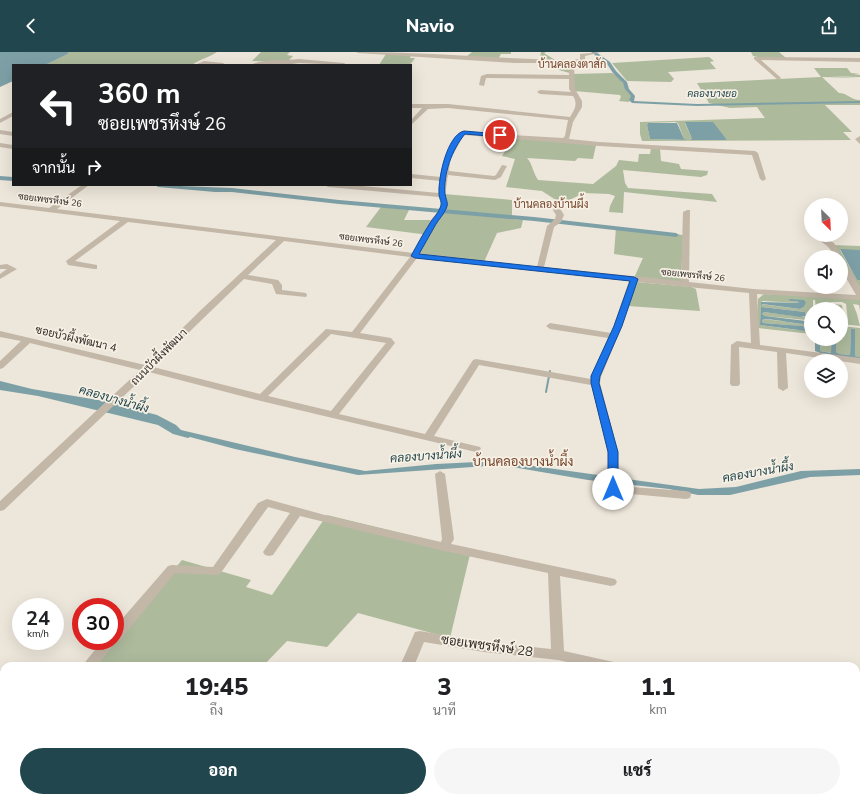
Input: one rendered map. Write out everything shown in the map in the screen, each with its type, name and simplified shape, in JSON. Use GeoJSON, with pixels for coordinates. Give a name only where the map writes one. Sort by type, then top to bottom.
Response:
{"type":"FeatureCollection","features":[{"type":"Feature","properties":{"kind":"street"},"geometry":{"type":"LineString","coordinates":[[358,52],[514,61],[571,62],[584,60],[582,55],[600,52]]}},
{"type":"Feature","properties":{"kind":"street"},"geometry":{"type":"LineString","coordinates":[[750,52],[758,58],[860,60]]}},
{"type":"Feature","properties":{"kind":"street"},"geometry":{"type":"LineString","coordinates":[[758,58],[756,60],[778,78]]}},
{"type":"Feature","properties":{"kind":"street"},"geometry":{"type":"LineString","coordinates":[[258,64],[299,61],[333,64]]}},
{"type":"Feature","properties":{"kind":"street"},"geometry":{"type":"LineString","coordinates":[[514,61],[515,77]]}},
{"type":"Feature","properties":{"kind":"street"},"geometry":{"type":"LineString","coordinates":[[564,140],[568,137],[568,126],[579,107],[579,101],[574,94],[571,77],[571,62]]}},
{"type":"Feature","properties":{"kind":"street"},"geometry":{"type":"LineString","coordinates":[[201,64],[214,64]]}},
{"type":"Feature","properties":{"kind":"street"},"geometry":{"type":"LineString","coordinates":[[482,85],[484,77],[571,77]]}},
{"type":"Feature","properties":{"kind":"street"},"geometry":{"type":"LineString","coordinates":[[540,92],[574,94]]}},
{"type":"Feature","properties":{"kind":"street"},"geometry":{"type":"LineString","coordinates":[[412,106],[448,106],[572,119]]}},
{"type":"Feature","properties":{"kind":"street"},"geometry":{"type":"LineString","coordinates":[[412,122],[426,107]]}},
{"type":"Feature","properties":{"kind":"street"},"geometry":{"type":"LineString","coordinates":[[0,121],[12,115]]}},
{"type":"Feature","properties":{"kind":"street"},"geometry":{"type":"LineString","coordinates":[[0,132],[12,134]]}},
{"type":"Feature","properties":{"kind":"street"},"geometry":{"type":"LineString","coordinates":[[354,335],[415,256],[442,210],[445,201],[442,192],[447,160],[454,145],[464,132],[627,146],[755,153],[763,179]]}},
{"type":"Feature","properties":{"kind":"street"},"geometry":{"type":"LineString","coordinates":[[860,138],[858,139],[860,142]]}},
{"type":"Feature","properties":{"kind":"street"},"geometry":{"type":"LineString","coordinates":[[0,145],[12,147]]}},
{"type":"Feature","properties":{"kind":"street"},"geometry":{"type":"LineString","coordinates":[[412,176],[495,178],[499,176],[504,166]]}},
{"type":"Feature","properties":{"kind":"street"},"geometry":{"type":"LineString","coordinates":[[52,210],[85,186]]}},
{"type":"Feature","properties":{"kind":"street"},"geometry":{"type":"LineString","coordinates":[[344,186],[442,192]]}},
{"type":"Feature","properties":{"kind":"street"},"geometry":{"type":"LineString","coordinates":[[402,186],[442,192]]}},
{"type":"Feature","properties":{"kind":"street","name":"ซอยเพชรหึงษ์ 26"},"geometry":{"type":"LineString","coordinates":[[0,204],[415,256],[754,291],[860,296]]}},
{"type":"Feature","properties":{"kind":"street"},"geometry":{"type":"LineString","coordinates":[[540,269],[551,226],[560,215],[557,210],[559,204]]}},
{"type":"Feature","properties":{"kind":"street"},"geometry":{"type":"LineString","coordinates":[[685,284],[687,212]]}},
{"type":"Feature","properties":{"kind":"street"},"geometry":{"type":"LineString","coordinates":[[94,266],[71,263],[70,261],[127,219]]}},
{"type":"Feature","properties":{"kind":"street","name":"ถนนบัวผึ้งพัฒนา"},"geometry":{"type":"LineString","coordinates":[[0,507],[147,369],[282,239]]}},
{"type":"Feature","properties":{"kind":"street"},"geometry":{"type":"LineString","coordinates":[[825,242],[831,245],[834,250]]}},
{"type":"Feature","properties":{"kind":"street"},"geometry":{"type":"LineString","coordinates":[[0,267],[6,266],[13,269],[0,277]]}},
{"type":"Feature","properties":{"kind":"street"},"geometry":{"type":"LineString","coordinates":[[848,275],[860,296]]}},
{"type":"Feature","properties":{"kind":"street"},"geometry":{"type":"LineString","coordinates":[[242,276],[275,282],[278,285],[276,288],[279,292],[303,295]]}},
{"type":"Feature","properties":{"kind":"street"},"geometry":{"type":"LineString","coordinates":[[634,279],[613,336],[596,376],[595,383],[613,452],[613,489],[686,495]]}},
{"type":"Feature","properties":{"kind":"street"},"geometry":{"type":"LineString","coordinates":[[754,291],[756,346]]}},
{"type":"Feature","properties":{"kind":"street"},"geometry":{"type":"LineString","coordinates":[[550,326],[613,336]]}},
{"type":"Feature","properties":{"kind":"street"},"geometry":{"type":"LineString","coordinates":[[261,398],[329,331],[388,340],[391,343],[333,415]]}},
{"type":"Feature","properties":{"kind":"street","name":"ซอยบัวผึ้งพัฒนา 4"},"geometry":{"type":"LineString","coordinates":[[0,334],[476,449]]}},
{"type":"Feature","properties":{"kind":"street"},"geometry":{"type":"LineString","coordinates":[[0,366],[28,340]]}},
{"type":"Feature","properties":{"kind":"street"},"geometry":{"type":"LineString","coordinates":[[735,384],[735,345],[781,349],[807,354]]}},
{"type":"Feature","properties":{"kind":"street"},"geometry":{"type":"LineString","coordinates":[[781,349],[783,388]]}},
{"type":"Feature","properties":{"kind":"street"},"geometry":{"type":"LineString","coordinates":[[848,360],[860,361]]}},
{"type":"Feature","properties":{"kind":"street"},"geometry":{"type":"LineString","coordinates":[[428,438],[476,362],[595,383]]}},
{"type":"Feature","properties":{"kind":"street"},"geometry":{"type":"LineString","coordinates":[[440,474],[448,539],[444,547]]}},
{"type":"Feature","properties":{"kind":"street"},"geometry":{"type":"LineString","coordinates":[[124,625],[172,569],[216,571],[262,506],[267,503],[444,547],[612,582]]}},
{"type":"Feature","properties":{"kind":"street"},"geometry":{"type":"LineString","coordinates":[[269,552],[297,511]]}},
{"type":"Feature","properties":{"kind":"street"},"geometry":{"type":"LineString","coordinates":[[554,570],[558,655]]}},
{"type":"Feature","properties":{"kind":"street","name":"ซอยเพชรหึงษ์ 28"},"geometry":{"type":"LineString","coordinates":[[409,662],[420,636],[484,647],[558,655],[590,662]]}},
{"type":"Feature","properties":{"kind":"street"},"geometry":{"type":"LineString","coordinates":[[92,662],[102,650]]}},
{"type":"Feature","properties":{"kind":"green space"},"geometry":{"type":"Polygon","coordinates":[[[68,52],[217,52],[194,64],[47,64],[68,54],[68,52]]]}},
{"type":"Feature","properties":{"kind":"green space"},"geometry":{"type":"Polygon","coordinates":[[[261,52],[290,52],[287,55],[293,56],[287,62],[252,61],[261,52]]]}},
{"type":"Feature","properties":{"kind":"green space"},"geometry":{"type":"Polygon","coordinates":[[[472,52],[511,52],[511,54],[501,54],[498,59],[466,57],[472,52]]]}},
{"type":"Feature","properties":{"kind":"green space"},"geometry":{"type":"Polygon","coordinates":[[[541,52],[546,52],[544,53],[555,60],[570,61],[573,74],[559,70],[558,67],[548,67],[548,62],[539,62],[541,52]]]}},
{"type":"Feature","properties":{"kind":"green space"},"geometry":{"type":"Polygon","coordinates":[[[751,52],[779,52],[786,58],[763,58],[753,56],[751,52]]]}},
{"type":"Feature","properties":{"kind":"green space"},"geometry":{"type":"Polygon","coordinates":[[[386,54],[411,55],[410,58],[415,58],[411,64],[380,64],[386,54]]]}},
{"type":"Feature","properties":{"kind":"green space"},"geometry":{"type":"Polygon","coordinates":[[[709,57],[714,61],[710,62],[716,69],[668,72],[674,79],[671,82],[627,81],[612,63],[709,57]]]}},
{"type":"Feature","properties":{"kind":"green space"},"geometry":{"type":"Polygon","coordinates":[[[814,68],[847,68],[851,73],[860,74],[854,75],[860,75],[860,77],[829,76],[860,78],[822,77],[839,93],[860,100],[860,105],[825,105],[852,132],[843,132],[851,140],[642,141],[640,134],[640,122],[765,118],[757,107],[730,108],[709,103],[697,83],[821,77],[814,68]],[[648,123],[647,125],[650,139],[686,140],[684,139],[678,123],[648,123]],[[685,123],[692,139],[691,140],[727,140],[726,139],[685,123]]]}},
{"type":"Feature","properties":{"kind":"green space"},"geometry":{"type":"Polygon","coordinates":[[[612,73],[621,80],[632,96],[629,102],[619,101],[621,97],[620,95],[574,91],[573,74],[612,73]]]}},
{"type":"Feature","properties":{"kind":"green space"},"geometry":{"type":"Polygon","coordinates":[[[514,137],[596,145],[593,159],[578,158],[575,161],[527,158],[538,180],[593,184],[616,166],[619,160],[638,162],[639,154],[650,154],[651,148],[660,149],[661,161],[679,164],[681,169],[708,171],[707,175],[701,177],[623,170],[625,183],[628,188],[712,194],[717,202],[624,192],[623,213],[609,212],[615,196],[609,194],[584,193],[565,202],[559,202],[542,191],[506,187],[515,159],[502,156],[514,137]]]}},
{"type":"Feature","properties":{"kind":"green space"},"geometry":{"type":"Polygon","coordinates":[[[444,194],[512,200],[512,219],[523,220],[521,228],[497,233],[484,262],[418,254],[429,235],[366,227],[381,207],[409,210],[404,220],[438,220],[447,209],[444,194]]]}},
{"type":"Feature","properties":{"kind":"green space"},"geometry":{"type":"Polygon","coordinates":[[[616,227],[683,235],[681,283],[634,278],[643,258],[614,254],[616,227]]]}},
{"type":"Feature","properties":{"kind":"green space"},"geometry":{"type":"Polygon","coordinates":[[[832,245],[860,246],[860,250],[835,250],[832,245]]]}},
{"type":"Feature","properties":{"kind":"green space"},"geometry":{"type":"Polygon","coordinates":[[[848,264],[857,280],[860,280],[860,288],[848,270],[848,264]]]}},
{"type":"Feature","properties":{"kind":"green space"},"geometry":{"type":"Polygon","coordinates":[[[636,282],[691,287],[696,289],[700,311],[628,306],[636,282]]]}},
{"type":"Feature","properties":{"kind":"green space"},"geometry":{"type":"Polygon","coordinates":[[[764,294],[860,298],[860,311],[859,305],[853,304],[860,326],[848,325],[848,302],[815,302],[815,300],[813,300],[813,302],[797,301],[799,303],[761,302],[760,325],[797,330],[804,329],[804,333],[758,328],[758,299],[764,294]]]}},
{"type":"Feature","properties":{"kind":"green space"},"geometry":{"type":"Polygon","coordinates":[[[761,304],[800,309],[804,307],[804,312],[761,307],[761,304]]]}},
{"type":"Feature","properties":{"kind":"green space"},"geometry":{"type":"Polygon","coordinates":[[[764,312],[803,317],[804,320],[765,316],[762,314],[764,312]]]}},
{"type":"Feature","properties":{"kind":"green space"},"geometry":{"type":"Polygon","coordinates":[[[762,320],[769,320],[803,324],[804,323],[804,327],[763,323],[762,320]]]}},
{"type":"Feature","properties":{"kind":"green space"},"geometry":{"type":"Polygon","coordinates":[[[848,327],[860,328],[860,357],[855,356],[855,330],[851,330],[850,355],[839,354],[836,352],[836,346],[848,346],[848,327]]]}},
{"type":"Feature","properties":{"kind":"green space"},"geometry":{"type":"Polygon","coordinates":[[[820,346],[832,346],[832,353],[820,351],[820,346]]]}},
{"type":"Feature","properties":{"kind":"green space"},"geometry":{"type":"Polygon","coordinates":[[[327,515],[471,550],[450,638],[358,613],[327,647],[287,641],[267,662],[98,662],[108,650],[124,650],[124,631],[182,560],[251,580],[246,587],[272,595],[327,515]]]}},
{"type":"Feature","properties":{"kind":"water"},"geometry":{"type":"Polygon","coordinates":[[[0,52],[68,52],[68,54],[47,64],[12,64],[12,81],[0,87],[0,52]]]}},
{"type":"Feature","properties":{"kind":"water"},"geometry":{"type":"Polygon","coordinates":[[[685,122],[713,122],[727,140],[690,140],[692,139],[685,122]]]}},
{"type":"Feature","properties":{"kind":"water"},"geometry":{"type":"Polygon","coordinates":[[[648,123],[677,123],[684,139],[687,140],[650,139],[647,125],[648,123]]]}},
{"type":"Feature","properties":{"kind":"water"},"geometry":{"type":"Polygon","coordinates":[[[840,249],[860,250],[860,280],[857,280],[848,264],[848,250],[840,249]]]}},
{"type":"Feature","properties":{"kind":"water"},"geometry":{"type":"Polygon","coordinates":[[[788,299],[804,300],[805,302],[804,302],[804,307],[800,309],[762,304],[761,307],[804,312],[804,316],[764,312],[762,314],[765,316],[804,321],[804,324],[765,319],[762,320],[763,323],[803,326],[804,331],[760,325],[761,302],[799,303],[797,301],[791,301],[788,299]]]}},
{"type":"Feature","properties":{"kind":"water"},"geometry":{"type":"Polygon","coordinates":[[[851,329],[855,329],[855,356],[860,357],[860,359],[848,357],[848,355],[850,355],[851,329]]]}},
{"type":"Feature","properties":{"kind":"water"},"geometry":{"type":"Polygon","coordinates":[[[815,346],[820,346],[820,351],[831,353],[832,346],[836,346],[836,352],[839,354],[820,353],[815,351],[815,346]]]}},
{"type":"Feature","properties":{"kind":"water"},"geometry":{"type":"Polygon","coordinates":[[[0,381],[32,389],[104,401],[157,415],[176,425],[181,430],[295,457],[365,471],[436,464],[498,461],[699,489],[736,487],[801,471],[860,469],[860,475],[810,477],[730,495],[698,495],[669,489],[588,480],[501,465],[358,475],[235,449],[190,437],[188,438],[173,434],[158,425],[38,396],[0,390],[0,381]]]}},
{"type":"Feature","properties":{"kind":"waterway","name":"คลองบางยอ"},"geometry":{"type":"LineString","coordinates":[[593,52],[609,63],[614,72],[625,83],[627,89],[633,96],[631,100],[632,102],[697,105],[860,102]]}},
{"type":"Feature","properties":{"kind":"waterway"},"geometry":{"type":"LineString","coordinates":[[0,178],[12,179]]}},
{"type":"Feature","properties":{"kind":"waterway"},"geometry":{"type":"LineString","coordinates":[[169,186],[232,190],[339,202],[534,219],[676,235]]}},
{"type":"Feature","properties":{"kind":"waterway"},"geometry":{"type":"LineString","coordinates":[[546,392],[550,371]]}},
{"type":"Feature","properties":{"kind":"district","name":"บ้านคลองตาสัก"},"geometry":{"type":"Point","coordinates":[572,64]}},
{"type":"Feature","properties":{"kind":"district","name":"บ้านคลองบ้านผึ้ง"},"geometry":{"type":"Point","coordinates":[551,204]}},
{"type":"Feature","properties":{"kind":"district","name":"บ้านคลองบางน้ำผึ้ง"},"geometry":{"type":"Point","coordinates":[523,462]}},
{"type":"Feature","properties":{"kind":"route"},"geometry":{"type":"LineString","coordinates":[[500,135],[462,133],[454,145],[444,171],[442,195],[445,201],[443,209],[433,222],[415,256],[634,279],[618,326],[596,376],[595,383],[613,452],[613,489]]}},
{"type":"Feature","properties":{"kind":"water label","name":"คลองบางน้ำผึ้ง"},"geometry":{"type":"Point","coordinates":[114,399]}},
{"type":"Feature","properties":{"kind":"water label","name":"คลองบางน้ำผึ้ง"},"geometry":{"type":"Point","coordinates":[426,456]}},
{"type":"Feature","properties":{"kind":"water label","name":"คลองบางน้ำผึ้ง"},"geometry":{"type":"Point","coordinates":[758,472]}}]}
